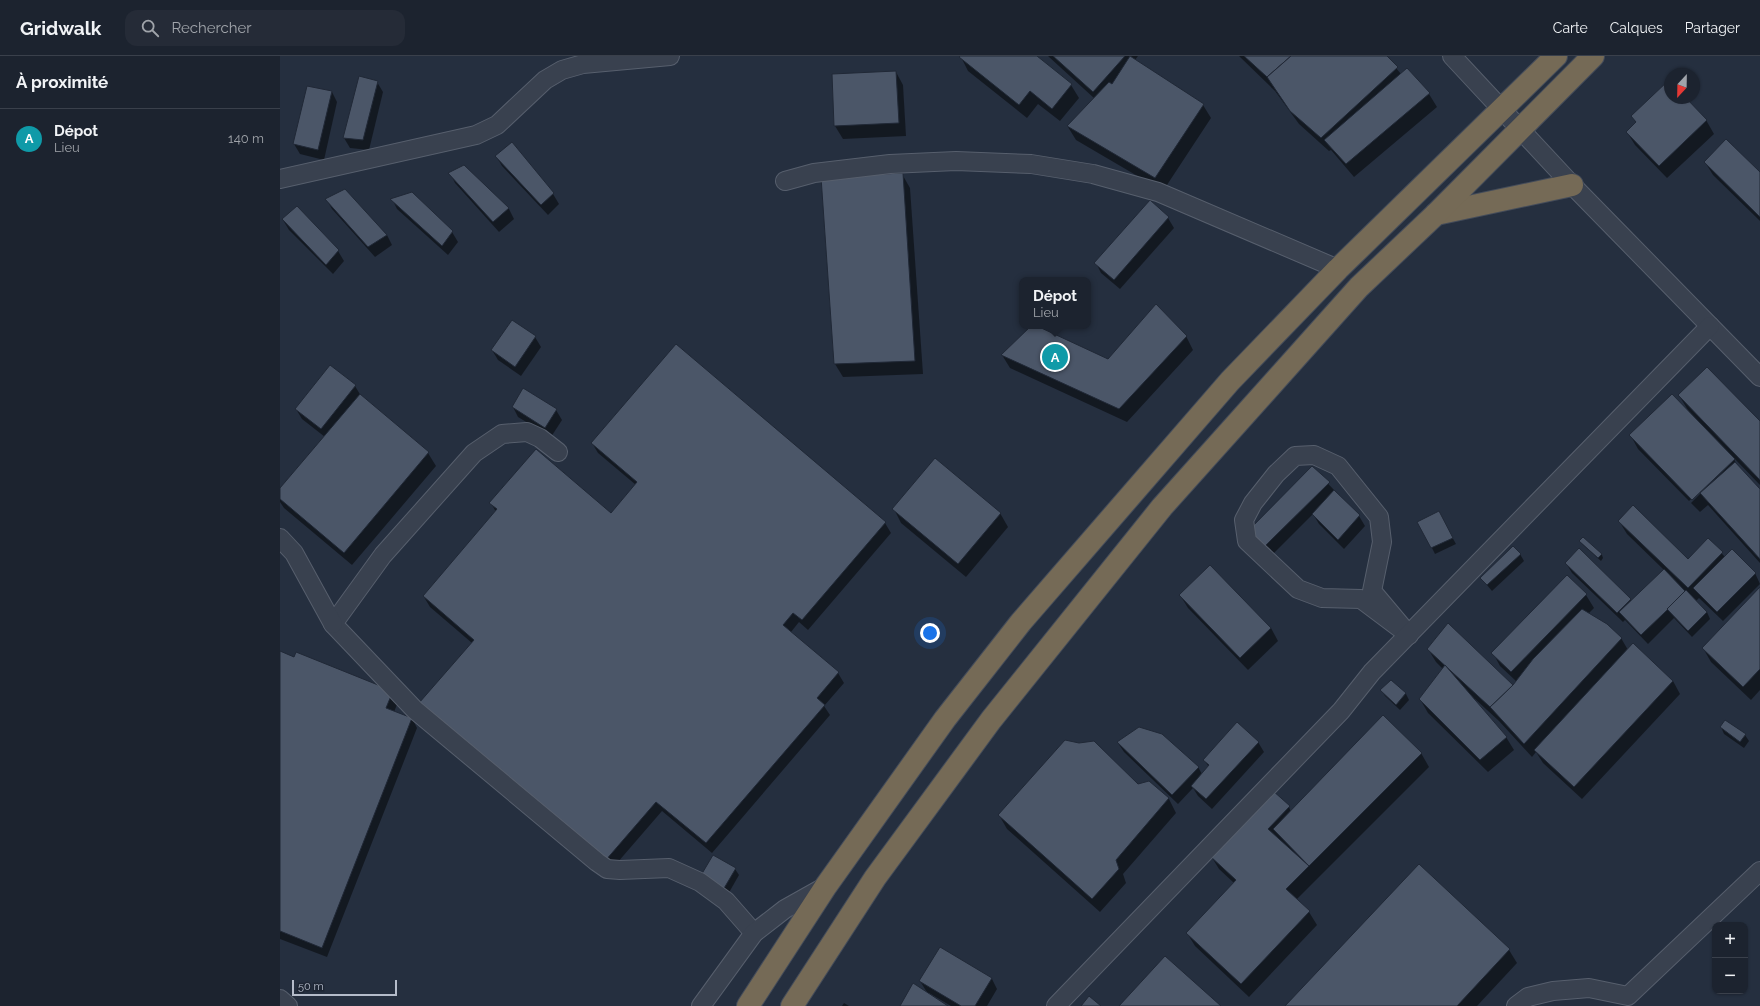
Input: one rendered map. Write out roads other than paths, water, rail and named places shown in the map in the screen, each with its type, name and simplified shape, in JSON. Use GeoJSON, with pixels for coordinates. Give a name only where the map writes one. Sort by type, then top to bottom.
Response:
{"type":"FeatureCollection","features":[{"type":"Feature","properties":{"kind":"highway"},"geometry":{"type":"LineString","coordinates":[[748,1006],[826,886],[945,719],[1021,622],[1230,382],[1338,269],[1500,109],[1556,56]]}},
{"type":"Feature","properties":{"kind":"highway"},"geometry":{"type":"LineString","coordinates":[[792,1006],[875,878],[991,720],[1162,506],[1359,287],[1436,214],[1593,56]]}},
{"type":"Feature","properties":{"kind":"highway"},"geometry":{"type":"LineString","coordinates":[[1436,214],[1572,185]]}},
{"type":"Feature","properties":{"kind":"street"},"geometry":{"type":"LineString","coordinates":[[280,179],[476,135],[498,125],[545,80],[562,70],[583,64],[670,56]]}},
{"type":"Feature","properties":{"kind":"street"},"geometry":{"type":"LineString","coordinates":[[1452,56],[1572,185],[1760,377]]}},
{"type":"Feature","properties":{"kind":"street"},"geometry":{"type":"LineString","coordinates":[[785,181],[814,173],[890,164],[956,161],[1031,164],[1093,174],[1158,192],[1338,269]]}},
{"type":"Feature","properties":{"kind":"street"},"geometry":{"type":"LineString","coordinates":[[1056,1006],[1335,716],[1372,672],[1710,326]]}},
{"type":"Feature","properties":{"kind":"street"},"geometry":{"type":"LineString","coordinates":[[333,624],[384,555],[474,453],[502,434],[527,432],[540,438],[558,452]]}},
{"type":"Feature","properties":{"kind":"street"},"geometry":{"type":"LineString","coordinates":[[1314,455],[1338,466],[1379,517],[1382,542],[1372,591],[1408,635],[1361,599],[1322,598],[1298,589],[1247,541],[1244,520],[1253,503],[1276,474],[1295,456],[1314,455]]}},
{"type":"Feature","properties":{"kind":"street"},"geometry":{"type":"LineString","coordinates":[[280,538],[294,553],[333,624],[415,710],[597,862],[607,868],[620,870],[669,868],[700,882],[726,901],[754,933]]}},
{"type":"Feature","properties":{"kind":"street"},"geometry":{"type":"LineString","coordinates":[[1516,1006],[1528,997],[1553,991],[1589,988],[1623,1001],[1760,871]]}},
{"type":"Feature","properties":{"kind":"street"},"geometry":{"type":"LineString","coordinates":[[701,1006],[754,933],[785,909],[826,886]]}},
{"type":"Feature","properties":{"kind":"street"},"geometry":{"type":"LineString","coordinates":[[280,999],[288,1006]]}},
{"type":"Feature","properties":{"kind":"place","name":"Dépot"},"geometry":{"type":"Point","coordinates":[1055,357]}}]}
